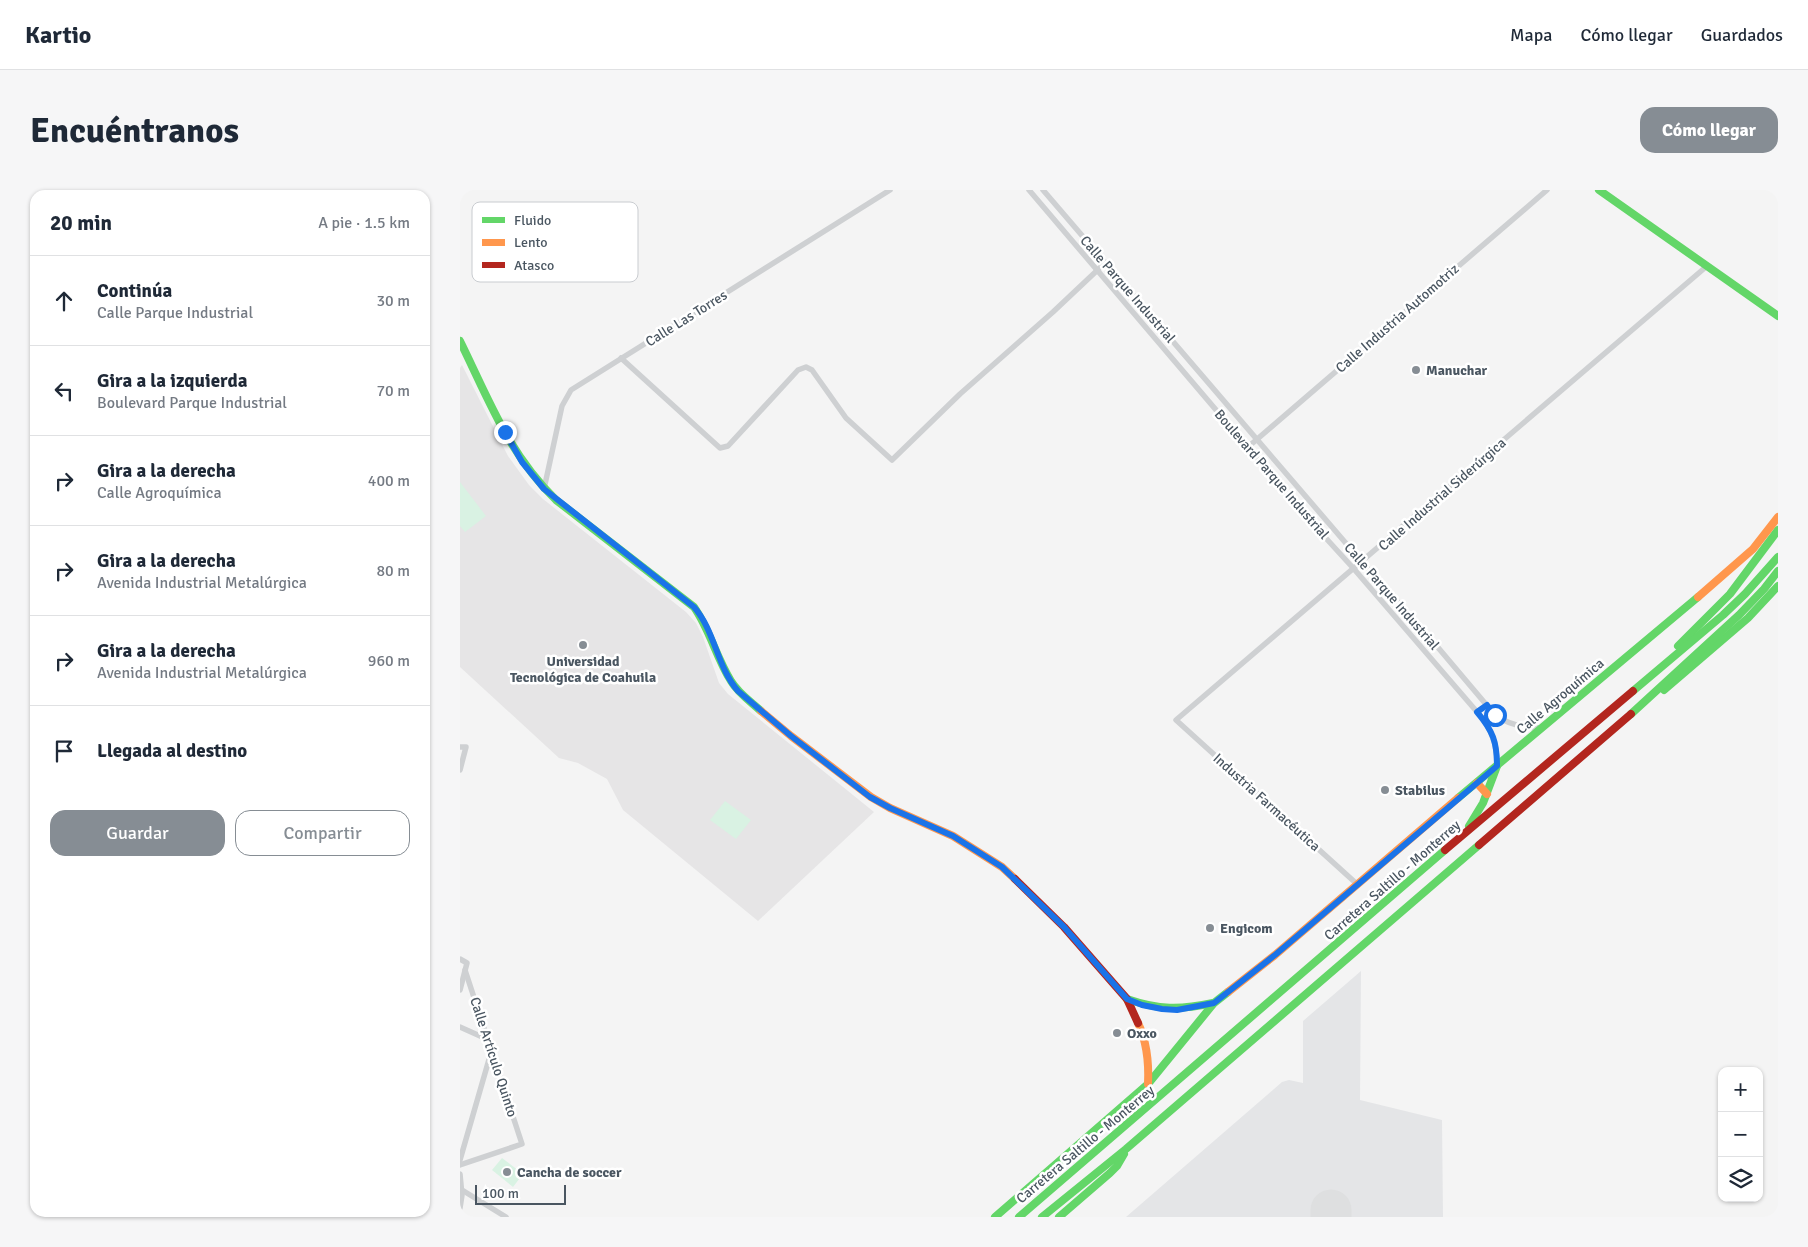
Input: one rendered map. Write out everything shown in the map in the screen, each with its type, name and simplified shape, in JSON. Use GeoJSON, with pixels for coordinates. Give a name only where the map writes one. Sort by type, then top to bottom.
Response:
{"type":"FeatureCollection","features":[{"type":"Feature","properties":{"kind":"main road"},"geometry":{"type":"LineString","coordinates":[[1598,190],[1778,316]]}},
{"type":"Feature","properties":{"kind":"main road"},"geometry":{"type":"LineString","coordinates":[[460,341],[516,454],[544,489],[694,607],[706,625],[731,683],[738,691],[791,736],[870,797],[953,836],[1002,867],[1064,927],[1127,999],[1145,1041],[1149,1068],[1148,1084]]}},
{"type":"Feature","properties":{"kind":"main road","name":"Calle Agroquímica"},"geometry":{"type":"LineString","coordinates":[[995,1217],[1148,1084],[1214,1003],[1275,955],[1541,728],[1730,571],[1752,550],[1778,517]]}},
{"type":"Feature","properties":{"kind":"main road"},"geometry":{"type":"LineString","coordinates":[[1671,658],[1680,642],[1713,613],[1730,594],[1778,530]]}},
{"type":"Feature","properties":{"kind":"main road","name":"Carretera Saltillo - Monterrey"},"geometry":{"type":"LineString","coordinates":[[1019,1217],[1466,832],[1729,610],[1778,557]]}},
{"type":"Feature","properties":{"kind":"main road","name":"Carretera Saltillo - Monterrey"},"geometry":{"type":"LineString","coordinates":[[1042,1217],[1126,1149],[1638,708],[1739,615],[1778,571]]}},
{"type":"Feature","properties":{"kind":"main road"},"geometry":{"type":"LineString","coordinates":[[1638,708],[1650,702],[1742,624],[1778,586]]}},
{"type":"Feature","properties":{"kind":"main road"},"geometry":{"type":"LineString","coordinates":[[1466,832],[1487,794],[1497,766]]}},
{"type":"Feature","properties":{"kind":"main road"},"geometry":{"type":"LineString","coordinates":[[1477,783],[1487,794]]}},
{"type":"Feature","properties":{"kind":"main road"},"geometry":{"type":"LineString","coordinates":[[1127,999],[1142,1005],[1177,1010],[1214,1003]]}},
{"type":"Feature","properties":{"kind":"main road"},"geometry":{"type":"LineString","coordinates":[[1059,1217],[1110,1173],[1122,1159],[1126,1149]]}},
{"type":"Feature","properties":{"kind":"main road"},"geometry":{"type":"LineString","coordinates":[[1026,1217],[1038,1205],[1041,1198]]}},
{"type":"Feature","properties":{"kind":"street","name":"Calle Las Torres"},"geometry":{"type":"LineString","coordinates":[[544,489],[562,406],[567,395],[577,386],[890,190]]}},
{"type":"Feature","properties":{"kind":"street","name":"Boulevard Parque Industrial"},"geometry":{"type":"LineString","coordinates":[[1029,190],[1313,524],[1477,712],[1492,733],[1497,752],[1497,766]]}},
{"type":"Feature","properties":{"kind":"street","name":"Calle Parque Industrial"},"geometry":{"type":"LineString","coordinates":[[1043,190],[1487,705],[1502,720],[1521,726],[1541,728]]}},
{"type":"Feature","properties":{"kind":"street","name":"Calle Industria Automotriz"},"geometry":{"type":"LineString","coordinates":[[1248,447],[1547,190]]}},
{"type":"Feature","properties":{"kind":"street"},"geometry":{"type":"LineString","coordinates":[[621,358],[720,448],[728,446],[800,368],[810,368],[846,418],[892,460],[960,394],[1063,303],[1105,262]]}},
{"type":"Feature","properties":{"kind":"street","name":"Calle Industrial Siderúrgica"},"geometry":{"type":"LineString","coordinates":[[1176,720],[1707,266]]}},
{"type":"Feature","properties":{"kind":"street"},"geometry":{"type":"LineString","coordinates":[[1421,646],[1430,638]]}},
{"type":"Feature","properties":{"kind":"street"},"geometry":{"type":"LineString","coordinates":[[1449,679],[1458,672]]}},
{"type":"Feature","properties":{"kind":"street"},"geometry":{"type":"LineString","coordinates":[[1477,712],[1487,705]]}},
{"type":"Feature","properties":{"kind":"street","name":"Industria Farmacéutica"},"geometry":{"type":"LineString","coordinates":[[1176,720],[1358,885]]}},
{"type":"Feature","properties":{"kind":"street"},"geometry":{"type":"LineString","coordinates":[[460,770],[463,747]]}},
{"type":"Feature","properties":{"kind":"street"},"geometry":{"type":"LineString","coordinates":[[460,959],[465,960],[467,963],[460,990]]}},
{"type":"Feature","properties":{"kind":"street","name":"Calle Artículo Quinto"},"geometry":{"type":"LineString","coordinates":[[460,1165],[522,1144],[465,970]]}},
{"type":"Feature","properties":{"kind":"street"},"geometry":{"type":"LineString","coordinates":[[460,1027],[489,1040]]}},
{"type":"Feature","properties":{"kind":"street"},"geometry":{"type":"LineString","coordinates":[[460,1160],[492,1049]]}},
{"type":"Feature","properties":{"kind":"street"},"geometry":{"type":"LineString","coordinates":[[460,1174],[462,1190],[460,1208]]}},
{"type":"Feature","properties":{"kind":"street"},"geometry":{"type":"LineString","coordinates":[[462,1190],[506,1217]]}},
{"type":"Feature","properties":{"kind":"shaded area","name":"Universidad Tecnológica de Coahuila"},"geometry":{"type":"Polygon","coordinates":[[[462,365],[508,456],[529,485],[543,499],[686,612],[696,623],[703,637],[719,683],[728,694],[874,812],[758,921],[623,810],[607,779],[578,763],[559,758],[460,667],[460,368],[462,365]]]}},
{"type":"Feature","properties":{"kind":"shaded area"},"geometry":{"type":"Polygon","coordinates":[[[1361,971],[1360,1100],[1442,1120],[1443,1217],[1126,1217],[1282,1082],[1289,1080],[1303,1083],[1303,1021],[1361,971]]]}},
{"type":"Feature","properties":{"kind":"green space"},"geometry":{"type":"Polygon","coordinates":[[[460,482],[486,516],[465,532],[460,526],[460,482]]]}},
{"type":"Feature","properties":{"kind":"green space"},"geometry":{"type":"Polygon","coordinates":[[[725,801],[751,820],[736,839],[710,820],[725,801]]]}},
{"type":"Feature","properties":{"kind":"green space","name":"Cancha de soccer"},"geometry":{"type":"Polygon","coordinates":[[[502,1158],[523,1174],[513,1187],[492,1170],[502,1158]]]}},
{"type":"Feature","properties":{"kind":"runway"},"geometry":{"type":"LineString","coordinates":[[1331,1210],[1331,1217]]}},
{"type":"Feature","properties":{"kind":"traffic: fast"},"geometry":{"type":"LineString","coordinates":[[1599,190],[1778,316]]}},
{"type":"Feature","properties":{"kind":"traffic: fast"},"geometry":{"type":"LineString","coordinates":[[460,341],[490,405],[512,445],[539,482],[556,500],[694,607],[731,681],[761,711]]}},
{"type":"Feature","properties":{"kind":"traffic: fast"},"geometry":{"type":"LineString","coordinates":[[1678,646],[1730,594],[1778,530]]}},
{"type":"Feature","properties":{"kind":"traffic: fast"},"geometry":{"type":"LineString","coordinates":[[1633,691],[1723,615],[1745,594],[1778,557]]}},
{"type":"Feature","properties":{"kind":"traffic: fast"},"geometry":{"type":"LineString","coordinates":[[1631,714],[1739,615],[1778,571]]}},
{"type":"Feature","properties":{"kind":"traffic: fast"},"geometry":{"type":"LineString","coordinates":[[1664,690],[1748,618],[1778,586]]}},
{"type":"Feature","properties":{"kind":"traffic: fast"},"geometry":{"type":"LineString","coordinates":[[1458,798],[1698,597]]}},
{"type":"Feature","properties":{"kind":"traffic: fast"},"geometry":{"type":"LineString","coordinates":[[1469,826],[1483,803],[1497,766]]}},
{"type":"Feature","properties":{"kind":"traffic: fast"},"geometry":{"type":"LineString","coordinates":[[1042,1217],[1126,1149],[1479,845]]}},
{"type":"Feature","properties":{"kind":"traffic: fast"},"geometry":{"type":"LineString","coordinates":[[1019,1217],[1445,850]]}},
{"type":"Feature","properties":{"kind":"traffic: fast"},"geometry":{"type":"LineString","coordinates":[[995,1217],[1148,1084],[1214,1003],[1228,992]]}},
{"type":"Feature","properties":{"kind":"traffic: fast"},"geometry":{"type":"LineString","coordinates":[[1127,999],[1170,1008],[1213,1003]]}},
{"type":"Feature","properties":{"kind":"traffic: fast"},"geometry":{"type":"LineString","coordinates":[[1059,1217],[1110,1173],[1124,1154]]}},
{"type":"Feature","properties":{"kind":"traffic: slow"},"geometry":{"type":"LineString","coordinates":[[1698,597],[1753,549],[1778,517]]}},
{"type":"Feature","properties":{"kind":"traffic: slow"},"geometry":{"type":"LineString","coordinates":[[761,711],[871,797],[890,808],[953,836],[1002,867],[1015,879]]}},
{"type":"Feature","properties":{"kind":"traffic: slow"},"geometry":{"type":"LineString","coordinates":[[1477,783],[1487,794]]}},
{"type":"Feature","properties":{"kind":"traffic: slow"},"geometry":{"type":"LineString","coordinates":[[1228,992],[1275,955],[1458,798]]}},
{"type":"Feature","properties":{"kind":"traffic: slow"},"geometry":{"type":"LineString","coordinates":[[1138,1023],[1147,1053],[1148,1084]]}},
{"type":"Feature","properties":{"kind":"traffic: jam"},"geometry":{"type":"LineString","coordinates":[[1445,850],[1633,691]]}},
{"type":"Feature","properties":{"kind":"traffic: jam"},"geometry":{"type":"LineString","coordinates":[[1479,845],[1631,714]]}},
{"type":"Feature","properties":{"kind":"traffic: jam"},"geometry":{"type":"LineString","coordinates":[[1015,879],[1064,927],[1127,999],[1138,1023]]}},
{"type":"Feature","properties":{"kind":"place","name":"Manuchar"},"geometry":{"type":"Point","coordinates":[1416,370]}},
{"type":"Feature","properties":{"kind":"place","name":"Universidad Tecnológica de Coahuila"},"geometry":{"type":"Point","coordinates":[583,645]}},
{"type":"Feature","properties":{"kind":"place","name":"Stabilus"},"geometry":{"type":"Point","coordinates":[1385,790]}},
{"type":"Feature","properties":{"kind":"place","name":"Engicom"},"geometry":{"type":"Point","coordinates":[1210,928]}},
{"type":"Feature","properties":{"kind":"place","name":"Oxxo"},"geometry":{"type":"Point","coordinates":[1117,1033]}},
{"type":"Feature","properties":{"kind":"place","name":"Cancha de soccer"},"geometry":{"type":"Point","coordinates":[507,1172]}},
{"type":"Feature","properties":{"kind":"route"},"geometry":{"type":"LineString","coordinates":[[505,432],[516,454],[544,489],[694,607],[706,625],[731,683],[738,691],[791,736],[870,797],[953,836],[1002,867],[1064,927],[1127,999],[1142,1005],[1177,1010],[1214,1003],[1275,955],[1497,766],[1497,752],[1492,733],[1477,712],[1487,705],[1495,715]]}}]}
